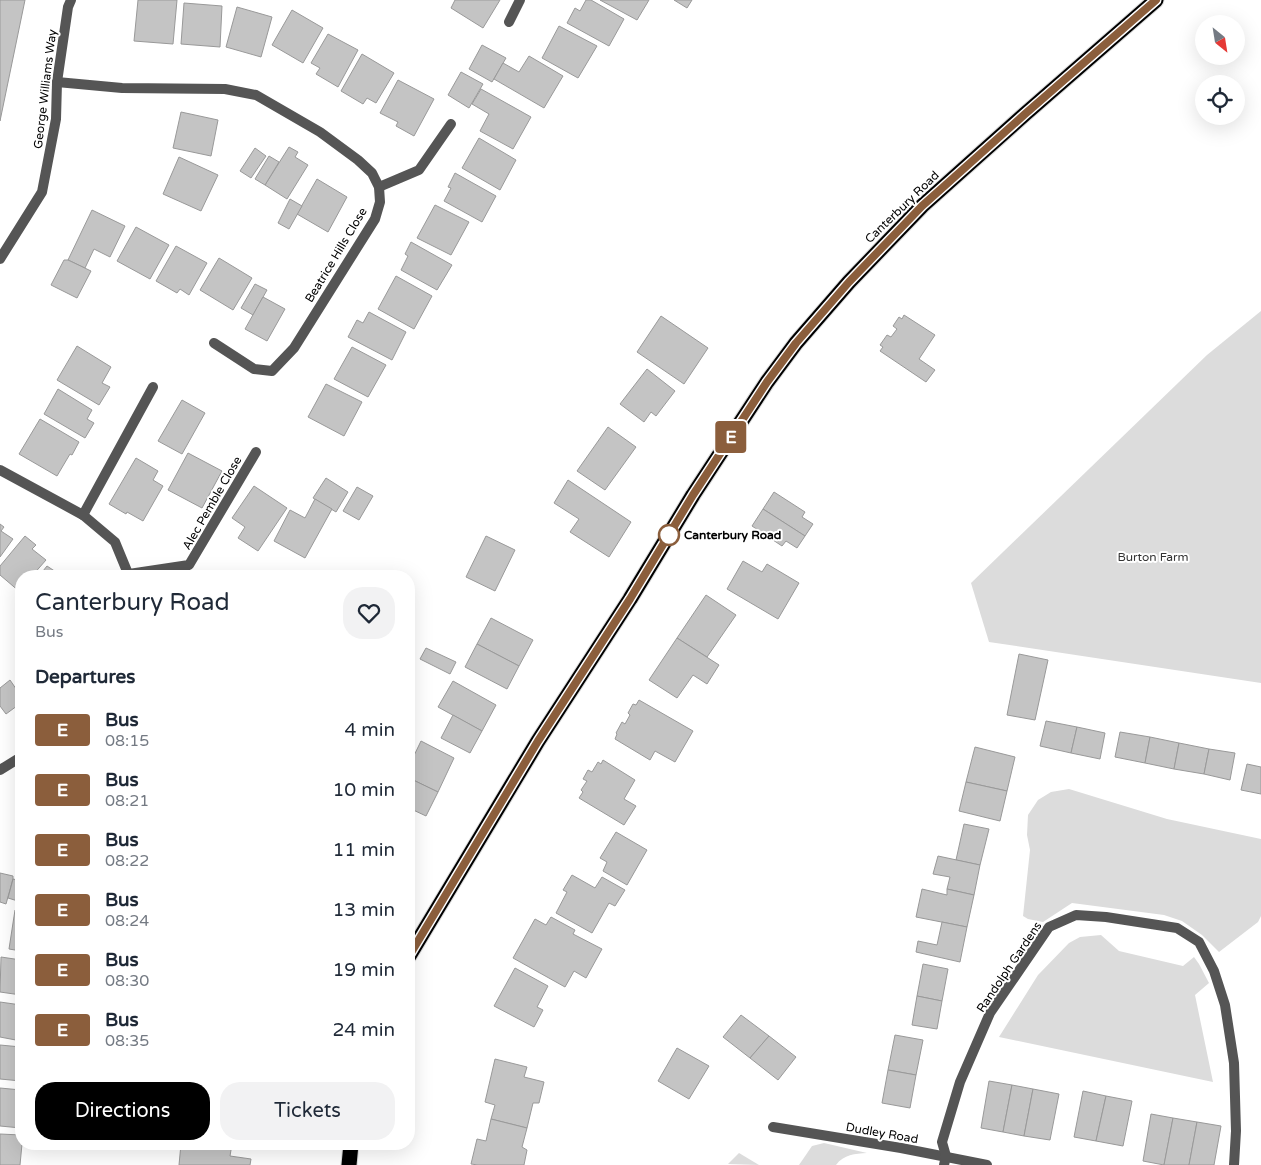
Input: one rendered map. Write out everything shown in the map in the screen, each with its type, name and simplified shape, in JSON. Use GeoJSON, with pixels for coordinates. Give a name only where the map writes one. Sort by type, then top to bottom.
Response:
{"type":"FeatureCollection","features":[{"type":"Feature","properties":{"kind":"highway","name":"Canterbury Road"},"geometry":{"type":"LineString","coordinates":[[415,946],[538,741],[630,599],[698,487],[767,382],[796,343],[849,282],[922,206],[1156,0]]}},
{"type":"Feature","properties":{"kind":"highway"},"geometry":{"type":"LineString","coordinates":[[349,1165],[350,1150]]}},
{"type":"Feature","properties":{"kind":"street","name":"George Williams Way"},"geometry":{"type":"LineString","coordinates":[[0,259],[42,192],[56,119],[57,82],[68,7],[71,0]]}},
{"type":"Feature","properties":{"kind":"street"},"geometry":{"type":"LineString","coordinates":[[509,22],[520,0]]}},
{"type":"Feature","properties":{"kind":"street"},"geometry":{"type":"LineString","coordinates":[[57,82],[122,88],[225,89],[256,95],[320,132],[358,160],[372,173],[379,187],[419,170],[450,124]]}},
{"type":"Feature","properties":{"kind":"street","name":"Beatrice Hills Close"},"geometry":{"type":"LineString","coordinates":[[214,343],[254,369],[272,370],[294,348],[375,219],[380,202],[379,187]]}},
{"type":"Feature","properties":{"kind":"street"},"geometry":{"type":"LineString","coordinates":[[83,515],[153,388]]}},
{"type":"Feature","properties":{"kind":"street","name":"Alec Pemble Close"},"geometry":{"type":"LineString","coordinates":[[159,570],[189,565],[256,452]]}},
{"type":"Feature","properties":{"kind":"street","name":"Alec Pemble Close"},"geometry":{"type":"LineString","coordinates":[[0,470],[83,515],[115,542],[127,570]]}},
{"type":"Feature","properties":{"kind":"street"},"geometry":{"type":"LineString","coordinates":[[0,770],[15,761]]}},
{"type":"Feature","properties":{"kind":"street","name":"Randolph Gardens"},"geometry":{"type":"LineString","coordinates":[[945,1161],[942,1142],[960,1082],[990,1013],[1048,927],[1076,915],[1106,917],[1178,928],[1199,942],[1214,971],[1225,1005],[1234,1063],[1236,1131],[1234,1165]]}},
{"type":"Feature","properties":{"kind":"street","name":"Dudley Road"},"geometry":{"type":"LineString","coordinates":[[773,1127],[945,1161],[988,1165]]}},
{"type":"Feature","properties":{"kind":"green space","name":"Burton Farm"},"geometry":{"type":"Polygon","coordinates":[[[1261,311],[1261,683],[989,642],[971,583],[1207,355],[1261,311]]]}},
{"type":"Feature","properties":{"kind":"green space"},"geometry":{"type":"Polygon","coordinates":[[[1069,789],[1167,819],[1261,839],[1261,916],[1258,922],[1219,952],[1202,935],[1182,921],[1164,915],[1072,903],[1043,922],[1023,916],[1030,850],[1027,835],[1028,815],[1038,800],[1051,792],[1069,789]]]}},
{"type":"Feature","properties":{"kind":"green space"},"geometry":{"type":"Polygon","coordinates":[[[1101,935],[1119,951],[1183,966],[1194,957],[1209,983],[1195,995],[1213,1082],[999,1037],[1038,975],[1069,943],[1080,937],[1101,935]]]}},
{"type":"Feature","properties":{"kind":"green space"},"geometry":{"type":"Polygon","coordinates":[[[824,1143],[867,1153],[846,1157],[836,1165],[799,1165],[812,1146],[824,1143]]]}},
{"type":"Feature","properties":{"kind":"green space"},"geometry":{"type":"Polygon","coordinates":[[[739,1153],[759,1165],[728,1164],[739,1153]]]}},
{"type":"Feature","properties":{"kind":"building"},"geometry":{"type":"Polygon","coordinates":[[[0,0],[25,0],[0,121],[0,0]]]}},
{"type":"Feature","properties":{"kind":"building"},"geometry":{"type":"Polygon","coordinates":[[[138,0],[177,0],[173,44],[134,41],[138,0]]]}},
{"type":"Feature","properties":{"kind":"building"},"geometry":{"type":"Polygon","coordinates":[[[455,0],[500,0],[483,28],[451,8],[455,0]]]}},
{"type":"Feature","properties":{"kind":"building"},"geometry":{"type":"Polygon","coordinates":[[[586,0],[591,0],[624,19],[609,46],[567,23],[575,8],[580,11],[586,0]]]}},
{"type":"Feature","properties":{"kind":"building"},"geometry":{"type":"Polygon","coordinates":[[[600,0],[649,0],[637,20],[600,0]]]}},
{"type":"Feature","properties":{"kind":"building"},"geometry":{"type":"Polygon","coordinates":[[[674,0],[692,0],[687,8],[674,0]]]}},
{"type":"Feature","properties":{"kind":"building"},"geometry":{"type":"Polygon","coordinates":[[[184,3],[222,6],[220,47],[181,44],[184,3]]]}},
{"type":"Feature","properties":{"kind":"building"},"geometry":{"type":"Polygon","coordinates":[[[237,7],[272,17],[261,57],[226,47],[237,7]]]}},
{"type":"Feature","properties":{"kind":"building"},"geometry":{"type":"Polygon","coordinates":[[[292,10],[323,28],[303,63],[272,45],[292,10]]]}},
{"type":"Feature","properties":{"kind":"building"},"geometry":{"type":"Polygon","coordinates":[[[559,26],[597,46],[578,78],[542,58],[559,26]]]}},
{"type":"Feature","properties":{"kind":"building"},"geometry":{"type":"Polygon","coordinates":[[[328,34],[358,50],[338,87],[316,74],[320,68],[311,63],[328,34]]]}},
{"type":"Feature","properties":{"kind":"building"},"geometry":{"type":"Polygon","coordinates":[[[482,45],[506,58],[492,82],[469,69],[482,45]]]}},
{"type":"Feature","properties":{"kind":"building"},"geometry":{"type":"Polygon","coordinates":[[[362,54],[394,73],[376,103],[367,98],[363,104],[341,91],[362,54]]]}},
{"type":"Feature","properties":{"kind":"building"},"geometry":{"type":"Polygon","coordinates":[[[529,56],[563,76],[544,108],[494,79],[503,63],[519,72],[529,56]]]}},
{"type":"Feature","properties":{"kind":"building"},"geometry":{"type":"Polygon","coordinates":[[[461,72],[483,84],[469,108],[448,95],[461,72]]]}},
{"type":"Feature","properties":{"kind":"building"},"geometry":{"type":"Polygon","coordinates":[[[398,80],[434,99],[414,136],[396,126],[398,122],[380,113],[398,80]]]}},
{"type":"Feature","properties":{"kind":"building"},"geometry":{"type":"Polygon","coordinates":[[[481,89],[531,117],[513,149],[480,131],[489,114],[472,104],[481,89]]]}},
{"type":"Feature","properties":{"kind":"building"},"geometry":{"type":"Polygon","coordinates":[[[181,112],[218,120],[211,156],[173,148],[181,112]]]}},
{"type":"Feature","properties":{"kind":"building"},"geometry":{"type":"Polygon","coordinates":[[[479,138],[516,160],[500,190],[462,168],[479,138]]]}},
{"type":"Feature","properties":{"kind":"building"},"geometry":{"type":"Polygon","coordinates":[[[289,147],[298,152],[295,157],[308,165],[287,199],[265,185],[289,147]]]}},
{"type":"Feature","properties":{"kind":"building"},"geometry":{"type":"Polygon","coordinates":[[[255,148],[266,156],[251,178],[240,171],[255,148]]]}},
{"type":"Feature","properties":{"kind":"building"},"geometry":{"type":"Polygon","coordinates":[[[269,156],[279,162],[265,185],[255,179],[269,156]]]}},
{"type":"Feature","properties":{"kind":"building"},"geometry":{"type":"Polygon","coordinates":[[[179,157],[218,175],[201,211],[163,194],[179,157]]]}},
{"type":"Feature","properties":{"kind":"building"},"geometry":{"type":"Polygon","coordinates":[[[455,173],[496,196],[482,222],[444,201],[451,188],[448,187],[455,173]]]}},
{"type":"Feature","properties":{"kind":"building"},"geometry":{"type":"Polygon","coordinates":[[[317,179],[347,197],[328,232],[297,214],[317,179]]]}},
{"type":"Feature","properties":{"kind":"building"},"geometry":{"type":"Polygon","coordinates":[[[290,199],[302,206],[289,229],[278,223],[290,199]]]}},
{"type":"Feature","properties":{"kind":"building"},"geometry":{"type":"Polygon","coordinates":[[[435,205],[469,222],[451,255],[417,238],[435,205]]]}},
{"type":"Feature","properties":{"kind":"building"},"geometry":{"type":"Polygon","coordinates":[[[92,210],[125,226],[110,257],[94,249],[85,268],[68,260],[92,210]]]}},
{"type":"Feature","properties":{"kind":"building"},"geometry":{"type":"Polygon","coordinates":[[[136,227],[169,245],[150,279],[117,261],[136,227]]]}},
{"type":"Feature","properties":{"kind":"building"},"geometry":{"type":"Polygon","coordinates":[[[411,242],[452,265],[437,290],[401,270],[408,256],[405,254],[411,242]]]}},
{"type":"Feature","properties":{"kind":"building"},"geometry":{"type":"Polygon","coordinates":[[[176,246],[207,263],[189,295],[180,289],[177,293],[156,281],[176,246]]]}},
{"type":"Feature","properties":{"kind":"building"},"geometry":{"type":"Polygon","coordinates":[[[219,258],[252,278],[233,310],[200,290],[219,258]]]}},
{"type":"Feature","properties":{"kind":"building"},"geometry":{"type":"Polygon","coordinates":[[[64,260],[68,260],[91,271],[77,298],[51,285],[64,260]]]}},
{"type":"Feature","properties":{"kind":"building"},"geometry":{"type":"Polygon","coordinates":[[[396,276],[432,296],[414,329],[378,309],[396,276]]]}},
{"type":"Feature","properties":{"kind":"building"},"geometry":{"type":"Polygon","coordinates":[[[255,284],[267,290],[253,315],[241,308],[255,284]]]}},
{"type":"Feature","properties":{"kind":"building"},"geometry":{"type":"Polygon","coordinates":[[[263,297],[285,309],[267,341],[245,329],[263,297]]]}},
{"type":"Feature","properties":{"kind":"building"},"geometry":{"type":"Polygon","coordinates":[[[369,312],[406,332],[392,360],[348,337],[357,320],[363,323],[369,312]]]}},
{"type":"Feature","properties":{"kind":"building"},"geometry":{"type":"Polygon","coordinates":[[[904,315],[935,335],[919,359],[935,370],[926,382],[880,351],[883,347],[880,345],[887,335],[891,337],[897,329],[893,326],[899,317],[902,319],[904,315]]]}},
{"type":"Feature","properties":{"kind":"building"},"geometry":{"type":"Polygon","coordinates":[[[661,316],[708,348],[684,384],[637,352],[661,316]]]}},
{"type":"Feature","properties":{"kind":"building"},"geometry":{"type":"Polygon","coordinates":[[[77,346],[111,367],[102,383],[110,387],[99,405],[57,380],[77,346]]]}},
{"type":"Feature","properties":{"kind":"building"},"geometry":{"type":"Polygon","coordinates":[[[352,347],[386,365],[368,397],[334,379],[352,347]]]}},
{"type":"Feature","properties":{"kind":"building"},"geometry":{"type":"Polygon","coordinates":[[[647,369],[675,391],[656,416],[651,412],[644,422],[620,404],[647,369]]]}},
{"type":"Feature","properties":{"kind":"building"},"geometry":{"type":"Polygon","coordinates":[[[326,384],[362,402],[344,436],[308,417],[326,384]]]}},
{"type":"Feature","properties":{"kind":"building"},"geometry":{"type":"Polygon","coordinates":[[[58,389],[92,410],[87,419],[94,423],[85,438],[44,414],[58,389]]]}},
{"type":"Feature","properties":{"kind":"building"},"geometry":{"type":"Polygon","coordinates":[[[182,400],[205,413],[182,454],[158,441],[182,400]]]}},
{"type":"Feature","properties":{"kind":"building"},"geometry":{"type":"Polygon","coordinates":[[[40,419],[79,442],[57,476],[19,454],[40,419]]]}},
{"type":"Feature","properties":{"kind":"building"},"geometry":{"type":"Polygon","coordinates":[[[608,427],[636,447],[605,490],[577,471],[608,427]]]}},
{"type":"Feature","properties":{"kind":"building"},"geometry":{"type":"Polygon","coordinates":[[[188,453],[222,471],[202,508],[168,490],[188,453]]]}},
{"type":"Feature","properties":{"kind":"building"},"geometry":{"type":"Polygon","coordinates":[[[136,458],[158,471],[153,480],[163,486],[143,521],[109,504],[136,458]]]}},
{"type":"Feature","properties":{"kind":"building"},"geometry":{"type":"Polygon","coordinates":[[[326,478],[348,492],[336,512],[313,498],[326,478]]]}},
{"type":"Feature","properties":{"kind":"building"},"geometry":{"type":"Polygon","coordinates":[[[568,480],[631,522],[609,557],[570,532],[579,519],[554,503],[568,480]]]}},
{"type":"Feature","properties":{"kind":"building"},"geometry":{"type":"Polygon","coordinates":[[[254,486],[287,508],[258,551],[238,538],[245,527],[232,518],[254,486]]]}},
{"type":"Feature","properties":{"kind":"building"},"geometry":{"type":"Polygon","coordinates":[[[357,487],[373,496],[359,520],[343,511],[357,487]]]}},
{"type":"Feature","properties":{"kind":"building"},"geometry":{"type":"Polygon","coordinates":[[[774,492],[805,512],[802,517],[813,524],[805,536],[763,509],[774,492]]]}},
{"type":"Feature","properties":{"kind":"building"},"geometry":{"type":"Polygon","coordinates":[[[315,499],[332,509],[305,558],[274,541],[290,510],[305,518],[315,499]]]}},
{"type":"Feature","properties":{"kind":"building"},"geometry":{"type":"Polygon","coordinates":[[[763,509],[805,536],[797,548],[786,541],[782,546],[752,526],[763,509]]]}},
{"type":"Feature","properties":{"kind":"building"},"geometry":{"type":"Polygon","coordinates":[[[0,524],[4,527],[1,531],[13,539],[0,557],[0,524]]]}},
{"type":"Feature","properties":{"kind":"building"},"geometry":{"type":"Polygon","coordinates":[[[25,536],[36,545],[32,549],[46,560],[37,570],[15,570],[15,588],[0,575],[0,566],[25,536]]]}},
{"type":"Feature","properties":{"kind":"building"},"geometry":{"type":"Polygon","coordinates":[[[486,536],[515,550],[495,591],[466,577],[486,536]]]}},
{"type":"Feature","properties":{"kind":"building"},"geometry":{"type":"Polygon","coordinates":[[[743,561],[762,572],[767,564],[799,583],[778,619],[727,589],[743,561]]]}},
{"type":"Feature","properties":{"kind":"building"},"geometry":{"type":"Polygon","coordinates":[[[47,566],[53,570],[44,570],[47,566]]]}},
{"type":"Feature","properties":{"kind":"building"},"geometry":{"type":"Polygon","coordinates":[[[706,595],[736,615],[707,657],[677,638],[706,595]]]}},
{"type":"Feature","properties":{"kind":"building"},"geometry":{"type":"Polygon","coordinates":[[[491,618],[533,640],[519,666],[477,644],[491,618]]]}},
{"type":"Feature","properties":{"kind":"building"},"geometry":{"type":"Polygon","coordinates":[[[677,638],[719,665],[707,684],[693,675],[677,698],[649,680],[677,638]]]}},
{"type":"Feature","properties":{"kind":"building"},"geometry":{"type":"Polygon","coordinates":[[[477,644],[519,666],[507,689],[465,667],[477,644]]]}},
{"type":"Feature","properties":{"kind":"building"},"geometry":{"type":"Polygon","coordinates":[[[426,648],[456,662],[450,674],[420,659],[426,648]]]}},
{"type":"Feature","properties":{"kind":"building"},"geometry":{"type":"Polygon","coordinates":[[[1019,654],[1048,660],[1035,720],[1007,715],[1019,654]]]}},
{"type":"Feature","properties":{"kind":"building"},"geometry":{"type":"Polygon","coordinates":[[[10,680],[15,687],[15,707],[6,714],[0,706],[0,688],[10,680]]]}},
{"type":"Feature","properties":{"kind":"building"},"geometry":{"type":"Polygon","coordinates":[[[453,681],[496,705],[482,731],[438,707],[453,681]]]}},
{"type":"Feature","properties":{"kind":"building"},"geometry":{"type":"Polygon","coordinates":[[[639,700],[693,731],[675,762],[655,751],[650,760],[615,739],[622,722],[625,724],[630,715],[628,713],[633,704],[636,705],[639,700]]]}},
{"type":"Feature","properties":{"kind":"building"},"geometry":{"type":"Polygon","coordinates":[[[453,715],[482,731],[470,753],[441,738],[453,715]]]}},
{"type":"Feature","properties":{"kind":"building"},"geometry":{"type":"Polygon","coordinates":[[[1046,721],[1077,727],[1071,753],[1040,746],[1046,721]]]}},
{"type":"Feature","properties":{"kind":"building"},"geometry":{"type":"Polygon","coordinates":[[[1077,727],[1105,733],[1100,759],[1071,753],[1077,727]]]}},
{"type":"Feature","properties":{"kind":"building"},"geometry":{"type":"Polygon","coordinates":[[[1120,732],[1150,737],[1145,763],[1115,757],[1120,732]]]}},
{"type":"Feature","properties":{"kind":"building"},"geometry":{"type":"Polygon","coordinates":[[[1150,737],[1179,743],[1174,769],[1145,763],[1150,737]]]}},
{"type":"Feature","properties":{"kind":"building"},"geometry":{"type":"Polygon","coordinates":[[[421,741],[454,758],[438,792],[415,781],[415,754],[421,741]]]}},
{"type":"Feature","properties":{"kind":"building"},"geometry":{"type":"Polygon","coordinates":[[[1179,743],[1209,749],[1204,774],[1174,769],[1179,743]]]}},
{"type":"Feature","properties":{"kind":"building"},"geometry":{"type":"Polygon","coordinates":[[[975,747],[1015,757],[1007,791],[966,782],[975,747]]]}},
{"type":"Feature","properties":{"kind":"building"},"geometry":{"type":"Polygon","coordinates":[[[1209,749],[1235,753],[1230,780],[1204,774],[1209,749]]]}},
{"type":"Feature","properties":{"kind":"building"},"geometry":{"type":"Polygon","coordinates":[[[603,760],[635,780],[624,799],[636,806],[624,825],[579,798],[583,792],[581,790],[587,781],[583,779],[588,770],[592,772],[598,762],[601,764],[603,760]]]}},
{"type":"Feature","properties":{"kind":"building"},"geometry":{"type":"Polygon","coordinates":[[[1247,764],[1261,767],[1261,794],[1241,790],[1247,764]]]}},
{"type":"Feature","properties":{"kind":"building"},"geometry":{"type":"Polygon","coordinates":[[[415,781],[438,792],[426,816],[415,811],[415,781]]]}},
{"type":"Feature","properties":{"kind":"building"},"geometry":{"type":"Polygon","coordinates":[[[966,782],[1007,791],[1000,821],[959,811],[966,782]]]}},
{"type":"Feature","properties":{"kind":"building"},"geometry":{"type":"Polygon","coordinates":[[[964,824],[989,829],[980,865],[956,860],[964,824]]]}},
{"type":"Feature","properties":{"kind":"building"},"geometry":{"type":"Polygon","coordinates":[[[616,832],[647,850],[627,885],[603,871],[607,862],[600,858],[616,832]]]}},
{"type":"Feature","properties":{"kind":"building"},"geometry":{"type":"Polygon","coordinates":[[[938,856],[980,865],[974,895],[947,889],[950,877],[933,874],[938,856]]]}},
{"type":"Feature","properties":{"kind":"building"},"geometry":{"type":"Polygon","coordinates":[[[0,873],[13,876],[6,904],[0,902],[0,873]]]}},
{"type":"Feature","properties":{"kind":"building"},"geometry":{"type":"Polygon","coordinates":[[[572,875],[595,888],[602,877],[625,890],[615,906],[609,903],[592,933],[556,913],[567,892],[563,890],[572,875]]]}},
{"type":"Feature","properties":{"kind":"building"},"geometry":{"type":"Polygon","coordinates":[[[13,879],[15,880],[15,900],[8,898],[13,879]]]}},
{"type":"Feature","properties":{"kind":"building"},"geometry":{"type":"Polygon","coordinates":[[[922,889],[947,895],[947,889],[974,895],[967,927],[916,917],[922,889]]]}},
{"type":"Feature","properties":{"kind":"building"},"geometry":{"type":"Polygon","coordinates":[[[15,910],[15,950],[9,949],[15,910]]]}},
{"type":"Feature","properties":{"kind":"building"},"geometry":{"type":"Polygon","coordinates":[[[551,917],[575,930],[573,934],[602,949],[586,978],[574,971],[565,987],[513,958],[535,919],[546,925],[551,917]]]}},
{"type":"Feature","properties":{"kind":"building"},"geometry":{"type":"Polygon","coordinates":[[[942,922],[967,927],[960,962],[916,952],[918,941],[937,945],[942,922]]]}},
{"type":"Feature","properties":{"kind":"building"},"geometry":{"type":"Polygon","coordinates":[[[1,957],[15,959],[15,994],[0,992],[1,957]]]}},
{"type":"Feature","properties":{"kind":"building"},"geometry":{"type":"Polygon","coordinates":[[[923,964],[948,969],[942,1001],[917,996],[923,964]]]}},
{"type":"Feature","properties":{"kind":"building"},"geometry":{"type":"Polygon","coordinates":[[[515,968],[548,986],[537,1007],[543,1010],[534,1027],[494,1006],[515,968]]]}},
{"type":"Feature","properties":{"kind":"building"},"geometry":{"type":"Polygon","coordinates":[[[917,996],[942,1001],[937,1029],[912,1025],[917,996]]]}},
{"type":"Feature","properties":{"kind":"building"},"geometry":{"type":"Polygon","coordinates":[[[0,1002],[15,1004],[15,1040],[0,1037],[0,1002]]]}},
{"type":"Feature","properties":{"kind":"building"},"geometry":{"type":"Polygon","coordinates":[[[741,1015],[769,1036],[750,1058],[723,1037],[741,1015]]]}},
{"type":"Feature","properties":{"kind":"building"},"geometry":{"type":"Polygon","coordinates":[[[895,1035],[923,1040],[916,1075],[888,1070],[895,1035]]]}},
{"type":"Feature","properties":{"kind":"building"},"geometry":{"type":"Polygon","coordinates":[[[769,1036],[796,1057],[778,1080],[750,1058],[769,1036]]]}},
{"type":"Feature","properties":{"kind":"building"},"geometry":{"type":"Polygon","coordinates":[[[0,1045],[15,1046],[15,1080],[0,1079],[0,1045]]]}},
{"type":"Feature","properties":{"kind":"building"},"geometry":{"type":"Polygon","coordinates":[[[677,1048],[709,1066],[689,1099],[658,1081],[677,1048]]]}},
{"type":"Feature","properties":{"kind":"building"},"geometry":{"type":"Polygon","coordinates":[[[495,1059],[527,1067],[524,1077],[544,1082],[539,1103],[533,1103],[527,1128],[491,1119],[495,1105],[485,1102],[495,1059]]]}},
{"type":"Feature","properties":{"kind":"building"},"geometry":{"type":"Polygon","coordinates":[[[888,1070],[916,1075],[910,1108],[882,1103],[888,1070]]]}},
{"type":"Feature","properties":{"kind":"building"},"geometry":{"type":"Polygon","coordinates":[[[989,1081],[1012,1085],[1003,1132],[981,1128],[989,1081]]]}},
{"type":"Feature","properties":{"kind":"building"},"geometry":{"type":"Polygon","coordinates":[[[1012,1085],[1033,1089],[1024,1136],[1003,1132],[1012,1085]]]}},
{"type":"Feature","properties":{"kind":"building"},"geometry":{"type":"Polygon","coordinates":[[[0,1088],[15,1089],[15,1127],[0,1126],[0,1088]]]}},
{"type":"Feature","properties":{"kind":"building"},"geometry":{"type":"Polygon","coordinates":[[[1033,1089],[1059,1094],[1050,1140],[1024,1136],[1033,1089]]]}},
{"type":"Feature","properties":{"kind":"building"},"geometry":{"type":"Polygon","coordinates":[[[1083,1091],[1106,1096],[1096,1141],[1074,1137],[1083,1091]]]}},
{"type":"Feature","properties":{"kind":"building"},"geometry":{"type":"Polygon","coordinates":[[[1106,1096],[1132,1101],[1123,1146],[1096,1141],[1106,1096]]]}},
{"type":"Feature","properties":{"kind":"building"},"geometry":{"type":"Polygon","coordinates":[[[1151,1114],[1173,1118],[1164,1165],[1143,1161],[1151,1114]]]}},
{"type":"Feature","properties":{"kind":"building"},"geometry":{"type":"Polygon","coordinates":[[[1173,1118],[1197,1122],[1189,1165],[1164,1165],[1173,1118]]]}},
{"type":"Feature","properties":{"kind":"building"},"geometry":{"type":"Polygon","coordinates":[[[491,1119],[527,1128],[522,1147],[527,1150],[524,1165],[471,1164],[477,1139],[486,1141],[491,1119]]]}},
{"type":"Feature","properties":{"kind":"building"},"geometry":{"type":"Polygon","coordinates":[[[1197,1122],[1221,1126],[1214,1165],[1189,1165],[1197,1122]]]}},
{"type":"Feature","properties":{"kind":"building"},"geometry":{"type":"Polygon","coordinates":[[[0,1134],[15,1135],[15,1150],[21,1150],[20,1165],[0,1165],[0,1134]]]}},
{"type":"Feature","properties":{"kind":"building"},"geometry":{"type":"Polygon","coordinates":[[[180,1150],[231,1150],[230,1156],[251,1159],[250,1165],[179,1165],[180,1150]]]}},
{"type":"Feature","properties":{"kind":"bus line","name":"E"},"geometry":{"type":"LineString","coordinates":[[415,946],[538,741],[630,599],[693,495],[767,382],[796,343],[849,282],[922,206],[1156,0]]}},
{"type":"Feature","properties":{"kind":"place","name":"Canterbury Road"},"geometry":{"type":"Point","coordinates":[669,535]}}]}
